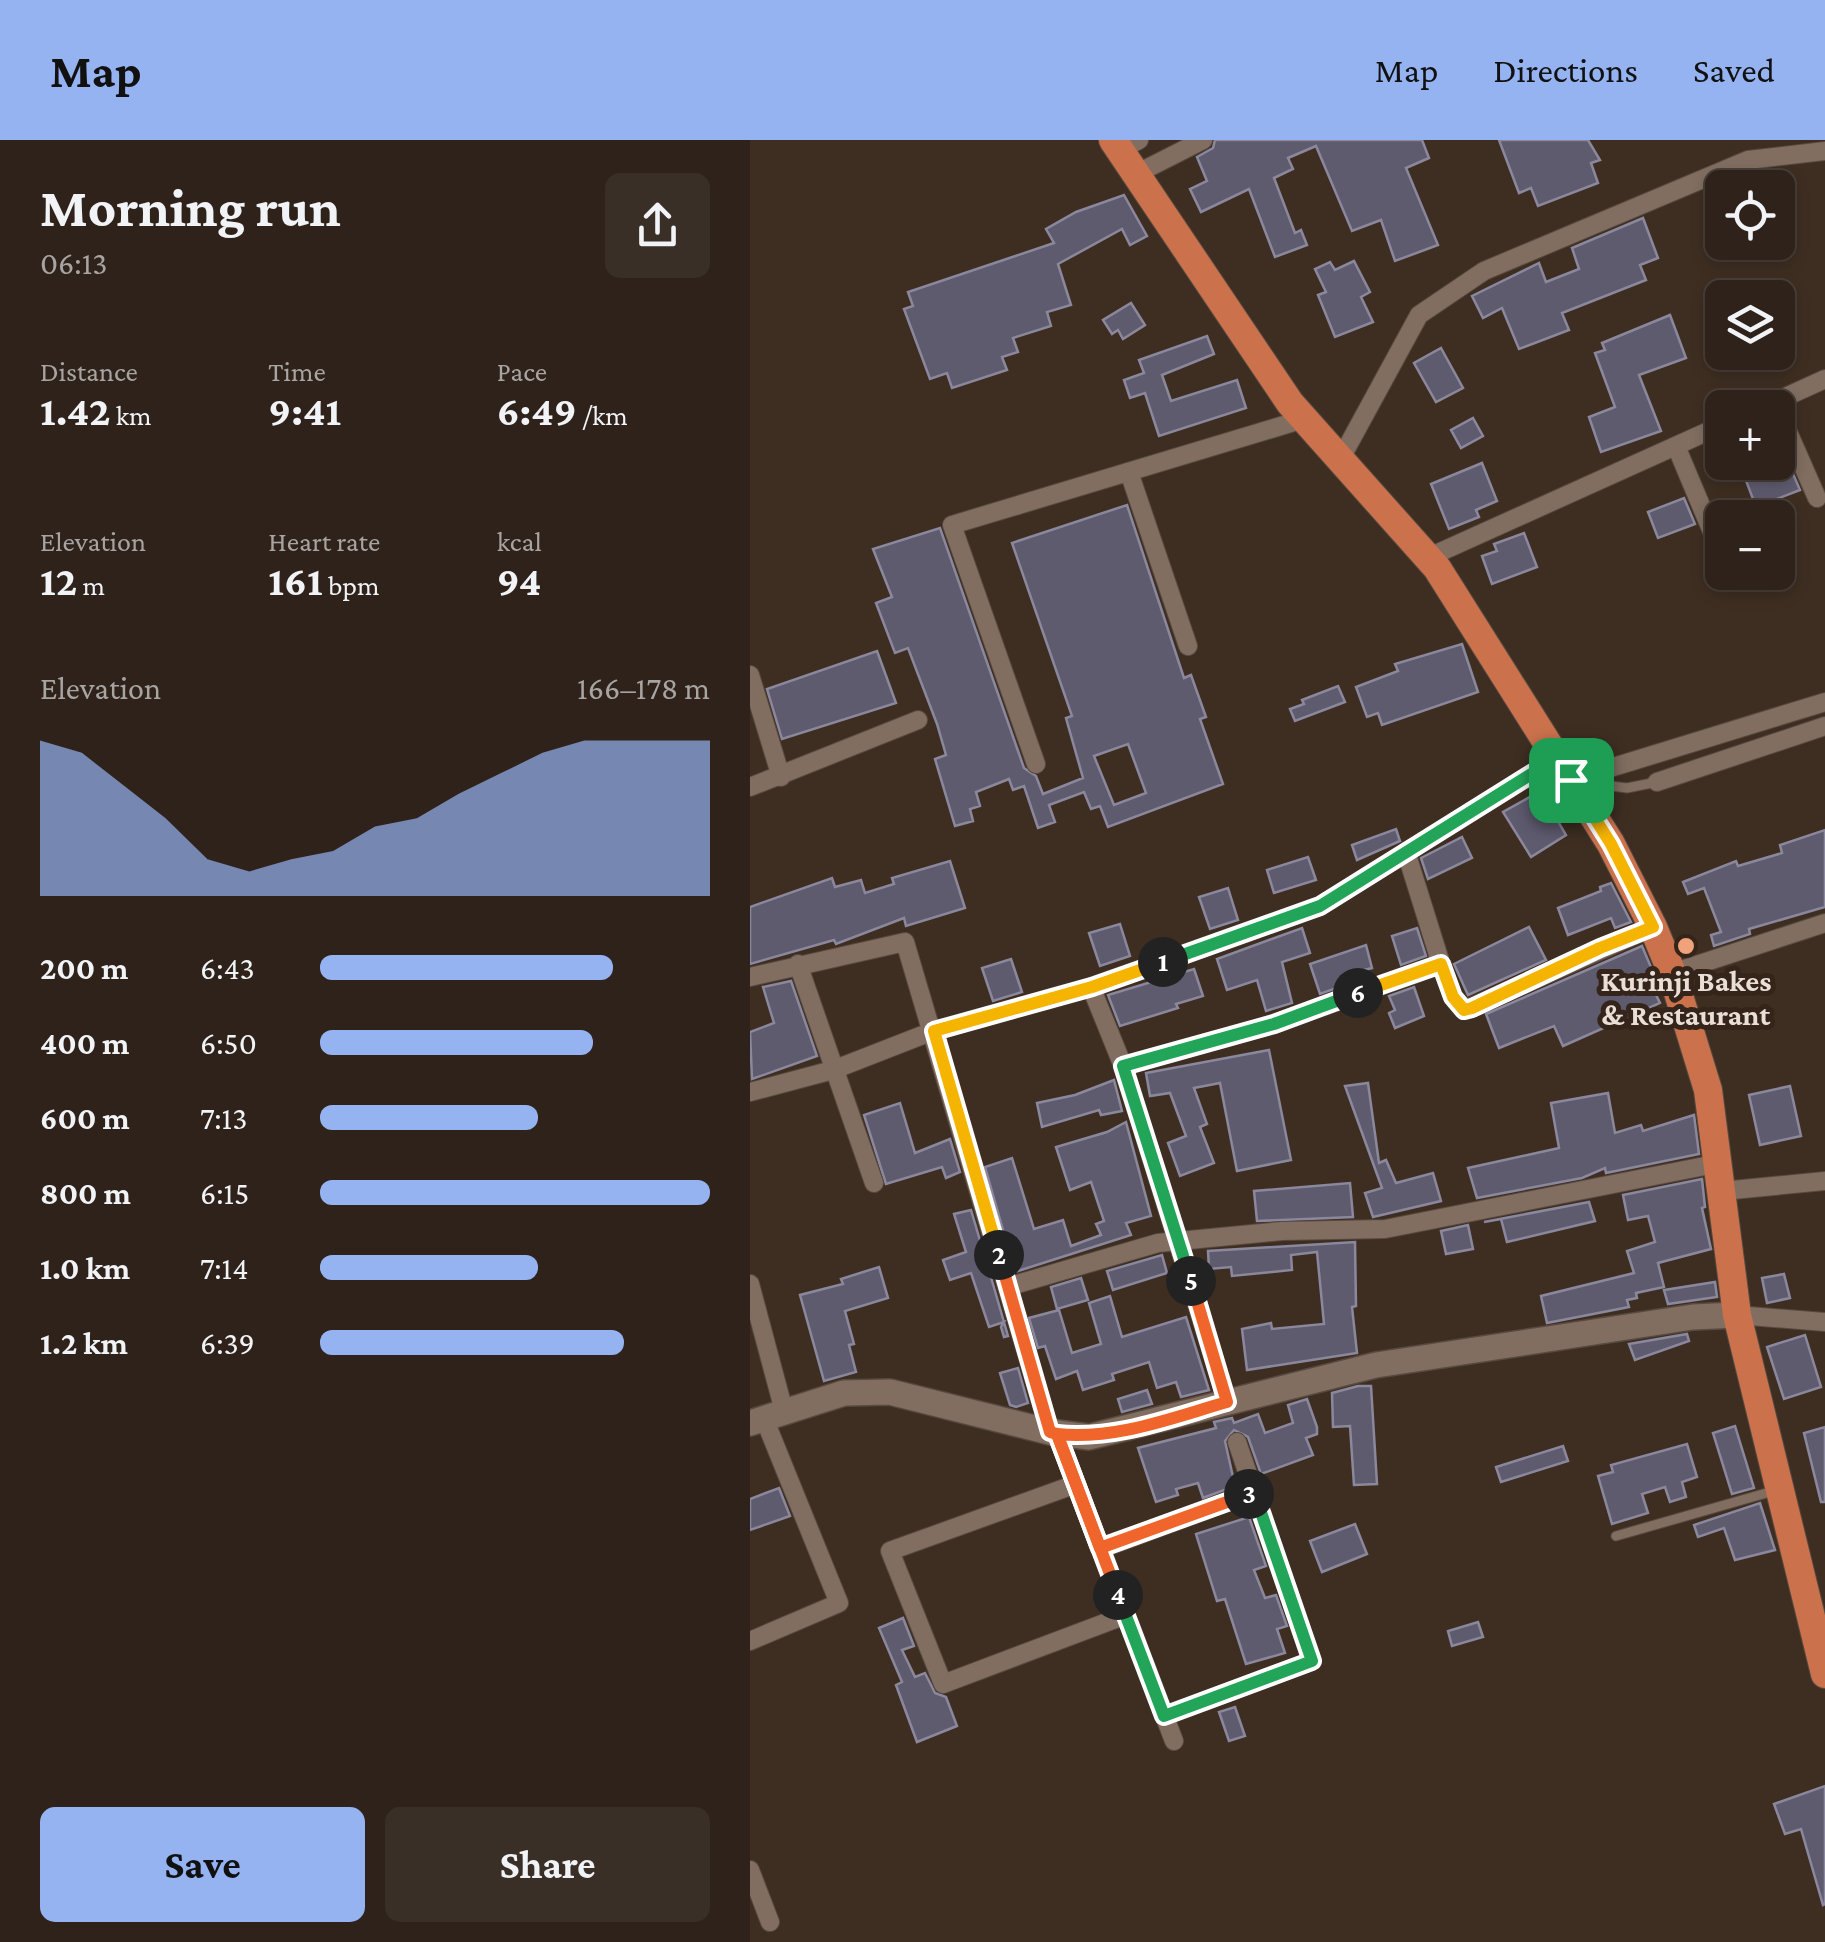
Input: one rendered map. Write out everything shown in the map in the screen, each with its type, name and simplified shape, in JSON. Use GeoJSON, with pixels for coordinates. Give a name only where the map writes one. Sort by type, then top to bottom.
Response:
{"type":"FeatureCollection","features":[{"type":"Feature","properties":{"kind":"main road"},"geometry":{"type":"LineString","coordinates":[[1127,151],[1304,420],[1428,558],[1611,844],[1653,927],[1672,973],[1708,1090],[1737,1315],[1825,1671]]}},
{"type":"Feature","properties":{"kind":"street"},"geometry":{"type":"LineString","coordinates":[[1127,151],[1203,140]]}},
{"type":"Feature","properties":{"kind":"street"},"geometry":{"type":"LineString","coordinates":[[1340,460],[1419,315],[1484,270],[1748,160],[1825,150]]}},
{"type":"Feature","properties":{"kind":"street"},"geometry":{"type":"LineString","coordinates":[[1795,394],[1825,379]]}},
{"type":"Feature","properties":{"kind":"street"},"geometry":{"type":"LineString","coordinates":[[1036,764],[952,525],[1304,420]]}},
{"type":"Feature","properties":{"kind":"street"},"geometry":{"type":"LineString","coordinates":[[1428,558],[1705,433]]}},
{"type":"Feature","properties":{"kind":"street"},"geometry":{"type":"LineString","coordinates":[[1676,446],[1705,515]]}},
{"type":"Feature","properties":{"kind":"street"},"geometry":{"type":"LineString","coordinates":[[1795,453],[1817,498]]}},
{"type":"Feature","properties":{"kind":"street"},"geometry":{"type":"LineString","coordinates":[[1129,472],[1188,646]]}},
{"type":"Feature","properties":{"kind":"street"},"geometry":{"type":"LineString","coordinates":[[750,675],[781,776]]}},
{"type":"Feature","properties":{"kind":"street"},"geometry":{"type":"LineString","coordinates":[[750,1092],[833,1070],[934,1031],[1092,987],[1320,906],[1406,852],[1564,769],[1825,702]]}},
{"type":"Feature","properties":{"kind":"street"},"geometry":{"type":"LineString","coordinates":[[750,787],[918,720]]}},
{"type":"Feature","properties":{"kind":"street"},"geometry":{"type":"LineString","coordinates":[[1657,782],[1825,726]]}},
{"type":"Feature","properties":{"kind":"street"},"geometry":{"type":"LineString","coordinates":[[1406,852],[1453,997],[1464,1010],[1653,927]]}},
{"type":"Feature","properties":{"kind":"street"},"geometry":{"type":"LineString","coordinates":[[1672,973],[1825,923]]}},
{"type":"Feature","properties":{"kind":"street"},"geometry":{"type":"LineString","coordinates":[[750,978],[905,942],[1054,1433],[1174,1742]]}},
{"type":"Feature","properties":{"kind":"street"},"geometry":{"type":"LineString","coordinates":[[798,964],[874,1183]]}},
{"type":"Feature","properties":{"kind":"street"},"geometry":{"type":"LineString","coordinates":[[1123,1066],[1274,1024],[1441,964]]}},
{"type":"Feature","properties":{"kind":"street"},"geometry":{"type":"LineString","coordinates":[[1092,987],[1123,1066],[1227,1402]]}},
{"type":"Feature","properties":{"kind":"street"},"geometry":{"type":"LineString","coordinates":[[1007,1286],[1158,1243],[1282,1231],[1385,1229],[1721,1177],[1825,1181]]}},
{"type":"Feature","properties":{"kind":"street"},"geometry":{"type":"LineString","coordinates":[[750,1284],[766,1417],[840,1602],[750,1641]]}},
{"type":"Feature","properties":{"kind":"street"},"geometry":{"type":"LineString","coordinates":[[766,1417],[844,1393],[890,1392],[1054,1433],[1089,1437],[1376,1365],[1693,1317],[1737,1315],[1825,1322]]}},
{"type":"Feature","properties":{"kind":"street"},"geometry":{"type":"LineString","coordinates":[[1164,1716],[1312,1661],[1237,1442]]}},
{"type":"Feature","properties":{"kind":"street"},"geometry":{"type":"LineString","coordinates":[[1076,1484],[890,1551],[943,1684],[1126,1615]]}},
{"type":"Feature","properties":{"kind":"street"},"geometry":{"type":"LineString","coordinates":[[1100,1548],[1254,1492]]}},
{"type":"Feature","properties":{"kind":"street"},"geometry":{"type":"LineString","coordinates":[[750,1870],[770,1922]]}},
{"type":"Feature","properties":{"kind":"lane"},"geometry":{"type":"LineString","coordinates":[[1564,769],[1628,788],[1657,782]]}},
{"type":"Feature","properties":{"kind":"lane"},"geometry":{"type":"LineString","coordinates":[[1616,1536],[1780,1489]]}},
{"type":"Feature","properties":{"kind":"building"},"geometry":{"type":"Polygon","coordinates":[[[1215,140],[1422,140],[1429,158],[1406,168],[1438,245],[1395,261],[1381,220],[1352,231],[1316,146],[1288,158],[1293,169],[1274,178],[1295,233],[1301,230],[1307,245],[1275,257],[1249,189],[1201,212],[1190,189],[1207,181],[1197,157],[1213,148],[1215,140]]]}},
{"type":"Feature","properties":{"kind":"building"},"geometry":{"type":"Polygon","coordinates":[[[1499,140],[1588,140],[1600,160],[1591,163],[1598,183],[1538,206],[1531,188],[1519,193],[1499,140]]]}},
{"type":"Feature","properties":{"kind":"building"},"geometry":{"type":"Polygon","coordinates":[[[1124,195],[1147,236],[1130,245],[1122,229],[1058,264],[1071,305],[1047,312],[1051,326],[1013,338],[1018,352],[1002,357],[1007,370],[952,388],[947,373],[930,379],[904,309],[913,306],[908,292],[1054,243],[1046,229],[1076,212],[1124,195]]]}},
{"type":"Feature","properties":{"kind":"building"},"geometry":{"type":"Polygon","coordinates":[[[1643,218],[1658,258],[1640,265],[1646,280],[1562,313],[1569,330],[1519,349],[1502,308],[1483,318],[1472,296],[1539,263],[1546,282],[1579,269],[1572,248],[1643,218]]]}},
{"type":"Feature","properties":{"kind":"building"},"geometry":{"type":"Polygon","coordinates":[[[1354,261],[1370,292],[1361,297],[1373,322],[1335,337],[1318,295],[1326,292],[1315,269],[1330,262],[1335,270],[1354,261]]]}},
{"type":"Feature","properties":{"kind":"building"},"geometry":{"type":"Polygon","coordinates":[[[1131,303],[1145,325],[1123,339],[1118,330],[1112,334],[1103,320],[1131,303]]]}},
{"type":"Feature","properties":{"kind":"building"},"geometry":{"type":"Polygon","coordinates":[[[1670,315],[1686,358],[1639,375],[1661,431],[1601,452],[1589,417],[1615,407],[1595,353],[1605,350],[1602,343],[1670,315]]]}},
{"type":"Feature","properties":{"kind":"building"},"geometry":{"type":"Polygon","coordinates":[[[1207,336],[1214,354],[1162,375],[1171,401],[1237,380],[1246,408],[1159,436],[1145,393],[1130,398],[1124,380],[1144,373],[1139,360],[1207,336]]]}},
{"type":"Feature","properties":{"kind":"building"},"geometry":{"type":"Polygon","coordinates":[[[1441,348],[1463,388],[1436,402],[1414,363],[1441,348]]]}},
{"type":"Feature","properties":{"kind":"building"},"geometry":{"type":"Polygon","coordinates":[[[1473,418],[1483,436],[1461,448],[1451,430],[1473,418]]]}},
{"type":"Feature","properties":{"kind":"building"},"geometry":{"type":"Polygon","coordinates":[[[1482,463],[1497,501],[1476,510],[1479,517],[1449,529],[1431,484],[1482,463]]]}},
{"type":"Feature","properties":{"kind":"building"},"geometry":{"type":"Polygon","coordinates":[[[1795,478],[1800,490],[1774,500],[1753,500],[1746,480],[1795,478]]]}},
{"type":"Feature","properties":{"kind":"building"},"geometry":{"type":"Polygon","coordinates":[[[1684,498],[1695,524],[1658,538],[1648,512],[1684,498]]]}},
{"type":"Feature","properties":{"kind":"building"},"geometry":{"type":"Polygon","coordinates":[[[1127,505],[1184,678],[1191,675],[1206,717],[1200,719],[1223,784],[1108,827],[1100,806],[1091,809],[1084,792],[1049,805],[1055,822],[1038,828],[1024,786],[1013,790],[1009,779],[976,792],[980,806],[970,809],[973,821],[955,826],[935,759],[946,755],[937,724],[908,648],[895,653],[876,603],[892,597],[873,549],[940,528],[1024,768],[1036,776],[1043,794],[1083,778],[1066,718],[1072,716],[1012,543],[1127,505]],[[1128,744],[1094,756],[1114,805],[1146,793],[1128,744]]]}},
{"type":"Feature","properties":{"kind":"building"},"geometry":{"type":"Polygon","coordinates":[[[1524,533],[1537,567],[1492,584],[1482,556],[1497,551],[1494,544],[1524,533]]]}},
{"type":"Feature","properties":{"kind":"building"},"geometry":{"type":"Polygon","coordinates":[[[1462,644],[1478,692],[1382,725],[1378,713],[1367,717],[1356,687],[1398,671],[1395,664],[1462,644]]]}},
{"type":"Feature","properties":{"kind":"building"},"geometry":{"type":"Polygon","coordinates":[[[877,651],[896,703],[782,739],[767,689],[877,651]]]}},
{"type":"Feature","properties":{"kind":"building"},"geometry":{"type":"Polygon","coordinates":[[[1338,686],[1345,702],[1295,721],[1290,709],[1338,686]]]}},
{"type":"Feature","properties":{"kind":"building"},"geometry":{"type":"Polygon","coordinates":[[[1553,784],[1565,803],[1552,811],[1566,835],[1531,857],[1503,812],[1553,784]]]}},
{"type":"Feature","properties":{"kind":"building"},"geometry":{"type":"Polygon","coordinates":[[[1396,829],[1400,841],[1357,860],[1352,845],[1396,829]]]}},
{"type":"Feature","properties":{"kind":"building"},"geometry":{"type":"Polygon","coordinates":[[[1825,830],[1825,907],[1749,929],[1750,934],[1714,946],[1711,935],[1721,932],[1704,888],[1688,894],[1683,882],[1736,861],[1738,866],[1782,853],[1780,845],[1825,830]]]}},
{"type":"Feature","properties":{"kind":"building"},"geometry":{"type":"Polygon","coordinates":[[[1462,837],[1472,858],[1428,879],[1421,858],[1462,837]]]}},
{"type":"Feature","properties":{"kind":"building"},"geometry":{"type":"Polygon","coordinates":[[[1308,857],[1316,880],[1274,893],[1267,870],[1308,857]]]}},
{"type":"Feature","properties":{"kind":"building"},"geometry":{"type":"Polygon","coordinates":[[[950,861],[965,908],[906,926],[904,918],[836,944],[834,940],[750,964],[750,907],[832,878],[835,887],[861,880],[865,893],[894,884],[892,878],[950,861]]]}},
{"type":"Feature","properties":{"kind":"building"},"geometry":{"type":"Polygon","coordinates":[[[1611,883],[1631,922],[1615,928],[1611,918],[1568,935],[1558,908],[1611,883]]]}},
{"type":"Feature","properties":{"kind":"building"},"geometry":{"type":"Polygon","coordinates":[[[1228,888],[1238,920],[1210,929],[1199,897],[1228,888]]]}},
{"type":"Feature","properties":{"kind":"building"},"geometry":{"type":"Polygon","coordinates":[[[1120,924],[1130,956],[1100,966],[1089,933],[1120,924]]]}},
{"type":"Feature","properties":{"kind":"building"},"geometry":{"type":"Polygon","coordinates":[[[1529,927],[1546,960],[1468,995],[1454,964],[1529,927]]]}},
{"type":"Feature","properties":{"kind":"building"},"geometry":{"type":"Polygon","coordinates":[[[1302,928],[1310,953],[1282,962],[1292,1003],[1266,1011],[1257,980],[1227,990],[1217,959],[1302,928]]]}},
{"type":"Feature","properties":{"kind":"building"},"geometry":{"type":"Polygon","coordinates":[[[1417,928],[1426,956],[1401,965],[1392,936],[1417,928]]]}},
{"type":"Feature","properties":{"kind":"building"},"geometry":{"type":"Polygon","coordinates":[[[1366,945],[1372,968],[1357,972],[1359,980],[1320,994],[1310,964],[1366,945]]]}},
{"type":"Feature","properties":{"kind":"building"},"geometry":{"type":"Polygon","coordinates":[[[1642,946],[1656,979],[1657,985],[1652,987],[1660,1003],[1563,1046],[1554,1026],[1499,1048],[1486,1014],[1642,946]]]}},
{"type":"Feature","properties":{"kind":"building"},"geometry":{"type":"Polygon","coordinates":[[[1011,959],[1022,992],[993,1001],[982,968],[1011,959]]]}},
{"type":"Feature","properties":{"kind":"building"},"geometry":{"type":"Polygon","coordinates":[[[1194,969],[1203,996],[1120,1026],[1108,995],[1194,969]]]}},
{"type":"Feature","properties":{"kind":"building"},"geometry":{"type":"Polygon","coordinates":[[[791,981],[817,1056],[752,1079],[750,1032],[774,1023],[763,987],[791,981]]]}},
{"type":"Feature","properties":{"kind":"building"},"geometry":{"type":"Polygon","coordinates":[[[1414,987],[1424,1016],[1395,1028],[1389,1013],[1395,1010],[1389,996],[1414,987]]]}},
{"type":"Feature","properties":{"kind":"building"},"geometry":{"type":"Polygon","coordinates":[[[1269,1050],[1291,1160],[1237,1171],[1220,1083],[1194,1088],[1207,1124],[1200,1127],[1214,1163],[1180,1176],[1168,1143],[1186,1136],[1170,1093],[1150,1096],[1146,1073],[1269,1050]]]}},
{"type":"Feature","properties":{"kind":"building"},"geometry":{"type":"Polygon","coordinates":[[[1114,1080],[1122,1111],[1101,1115],[1099,1110],[1042,1127],[1037,1103],[1075,1095],[1114,1080]]]}},
{"type":"Feature","properties":{"kind":"building"},"geometry":{"type":"Polygon","coordinates":[[[1368,1083],[1379,1163],[1386,1160],[1396,1183],[1433,1173],[1441,1201],[1373,1217],[1365,1193],[1382,1188],[1345,1086],[1368,1083]]]}},
{"type":"Feature","properties":{"kind":"building"},"geometry":{"type":"Polygon","coordinates":[[[1790,1086],[1801,1136],[1760,1145],[1749,1095],[1790,1086]]]}},
{"type":"Feature","properties":{"kind":"building"},"geometry":{"type":"Polygon","coordinates":[[[1608,1093],[1615,1133],[1641,1125],[1643,1131],[1694,1115],[1699,1154],[1606,1173],[1605,1168],[1582,1178],[1477,1198],[1468,1168],[1559,1148],[1551,1103],[1608,1093]]]}},
{"type":"Feature","properties":{"kind":"building"},"geometry":{"type":"Polygon","coordinates":[[[900,1103],[915,1153],[950,1139],[960,1172],[946,1178],[942,1167],[886,1184],[864,1115],[900,1103]]]}},
{"type":"Feature","properties":{"kind":"building"},"geometry":{"type":"Polygon","coordinates":[[[1126,1122],[1151,1216],[1126,1223],[1131,1235],[1015,1272],[985,1167],[1012,1158],[1034,1229],[1063,1220],[1071,1246],[1101,1235],[1096,1224],[1104,1221],[1091,1182],[1070,1190],[1056,1147],[1107,1132],[1126,1122]]]}},
{"type":"Feature","properties":{"kind":"building"},"geometry":{"type":"Polygon","coordinates":[[[1702,1179],[1702,1208],[1711,1249],[1658,1263],[1664,1287],[1636,1293],[1637,1298],[1627,1300],[1629,1307],[1547,1323],[1541,1296],[1634,1273],[1627,1251],[1655,1242],[1648,1216],[1628,1220],[1623,1195],[1702,1179]]]}},
{"type":"Feature","properties":{"kind":"building"},"geometry":{"type":"Polygon","coordinates":[[[1350,1183],[1353,1217],[1257,1221],[1254,1191],[1350,1183]]]}},
{"type":"Feature","properties":{"kind":"building"},"geometry":{"type":"Polygon","coordinates":[[[1589,1202],[1595,1221],[1507,1242],[1501,1219],[1484,1222],[1589,1202]]]}},
{"type":"Feature","properties":{"kind":"building"},"geometry":{"type":"Polygon","coordinates":[[[971,1210],[1004,1322],[989,1327],[971,1273],[950,1280],[943,1260],[966,1252],[954,1214],[971,1210]]]}},
{"type":"Feature","properties":{"kind":"building"},"geometry":{"type":"Polygon","coordinates":[[[1468,1225],[1473,1249],[1446,1254],[1441,1231],[1468,1225]]]}},
{"type":"Feature","properties":{"kind":"building"},"geometry":{"type":"Polygon","coordinates":[[[1355,1242],[1356,1306],[1352,1307],[1357,1353],[1247,1370],[1242,1329],[1271,1323],[1272,1329],[1324,1324],[1317,1252],[1291,1255],[1292,1270],[1232,1276],[1231,1267],[1209,1269],[1208,1251],[1355,1242]]]}},
{"type":"Feature","properties":{"kind":"building"},"geometry":{"type":"Polygon","coordinates":[[[1162,1255],[1167,1273],[1113,1290],[1107,1271],[1162,1255]]]}},
{"type":"Feature","properties":{"kind":"building"},"geometry":{"type":"Polygon","coordinates":[[[879,1267],[888,1298],[845,1311],[854,1344],[849,1345],[856,1372],[824,1381],[800,1295],[843,1284],[841,1279],[879,1267]]]}},
{"type":"Feature","properties":{"kind":"building"},"geometry":{"type":"Polygon","coordinates":[[[1784,1274],[1790,1298],[1767,1303],[1762,1278],[1784,1274]]]}},
{"type":"Feature","properties":{"kind":"building"},"geometry":{"type":"Polygon","coordinates":[[[1081,1278],[1088,1300],[1057,1309],[1051,1287],[1081,1278]]]}},
{"type":"Feature","properties":{"kind":"building"},"geometry":{"type":"Polygon","coordinates":[[[1715,1282],[1717,1297],[1668,1304],[1664,1290],[1715,1282]]]}},
{"type":"Feature","properties":{"kind":"building"},"geometry":{"type":"Polygon","coordinates":[[[1110,1296],[1122,1337],[1186,1317],[1209,1390],[1181,1397],[1176,1382],[1157,1388],[1149,1362],[1112,1374],[1114,1380],[1083,1390],[1077,1371],[1056,1379],[1045,1346],[1038,1348],[1029,1318],[1059,1310],[1072,1353],[1101,1344],[1089,1303],[1110,1296]]]}},
{"type":"Feature","properties":{"kind":"building"},"geometry":{"type":"Polygon","coordinates":[[[1687,1334],[1689,1341],[1635,1360],[1629,1344],[1687,1334]]]}},
{"type":"Feature","properties":{"kind":"building"},"geometry":{"type":"Polygon","coordinates":[[[1805,1335],[1821,1387],[1784,1399],[1767,1347],[1805,1335]]]}},
{"type":"Feature","properties":{"kind":"building"},"geometry":{"type":"Polygon","coordinates":[[[1018,1368],[1028,1403],[1016,1407],[1010,1405],[1000,1373],[1018,1368]]]}},
{"type":"Feature","properties":{"kind":"building"},"geometry":{"type":"Polygon","coordinates":[[[1371,1386],[1377,1484],[1354,1485],[1350,1426],[1333,1427],[1332,1393],[1371,1386]]]}},
{"type":"Feature","properties":{"kind":"building"},"geometry":{"type":"Polygon","coordinates":[[[1147,1390],[1152,1404],[1122,1412],[1118,1399],[1147,1390]]]}},
{"type":"Feature","properties":{"kind":"building"},"geometry":{"type":"Polygon","coordinates":[[[1307,1399],[1317,1427],[1317,1434],[1306,1438],[1313,1455],[1261,1474],[1248,1437],[1234,1430],[1225,1441],[1235,1486],[1203,1498],[1198,1483],[1176,1489],[1178,1495],[1156,1502],[1138,1448],[1216,1428],[1214,1422],[1232,1418],[1234,1423],[1258,1414],[1265,1433],[1293,1423],[1288,1405],[1307,1399]]]}},
{"type":"Feature","properties":{"kind":"building"},"geometry":{"type":"Polygon","coordinates":[[[1735,1426],[1754,1488],[1732,1494],[1713,1433],[1735,1426]]]}},
{"type":"Feature","properties":{"kind":"building"},"geometry":{"type":"Polygon","coordinates":[[[1825,1427],[1825,1502],[1821,1502],[1804,1433],[1825,1427]]]}},
{"type":"Feature","properties":{"kind":"building"},"geometry":{"type":"Polygon","coordinates":[[[1687,1444],[1697,1477],[1682,1482],[1686,1497],[1670,1502],[1665,1487],[1642,1494],[1648,1513],[1612,1524],[1598,1476],[1613,1472],[1611,1465],[1687,1444]]]}},
{"type":"Feature","properties":{"kind":"building"},"geometry":{"type":"Polygon","coordinates":[[[1563,1446],[1568,1461],[1501,1482],[1496,1467],[1563,1446]]]}},
{"type":"Feature","properties":{"kind":"building"},"geometry":{"type":"Polygon","coordinates":[[[779,1488],[790,1516],[750,1530],[750,1499],[779,1488]]]}},
{"type":"Feature","properties":{"kind":"building"},"geometry":{"type":"Polygon","coordinates":[[[1760,1503],[1775,1550],[1735,1560],[1724,1528],[1698,1537],[1694,1525],[1760,1503]]]}},
{"type":"Feature","properties":{"kind":"building"},"geometry":{"type":"Polygon","coordinates":[[[1249,1517],[1266,1566],[1254,1570],[1265,1598],[1276,1595],[1287,1626],[1277,1629],[1285,1653],[1246,1664],[1225,1599],[1217,1601],[1196,1534],[1249,1517]]]}},
{"type":"Feature","properties":{"kind":"building"},"geometry":{"type":"Polygon","coordinates":[[[1355,1524],[1367,1554],[1322,1572],[1310,1541],[1355,1524]]]}},
{"type":"Feature","properties":{"kind":"building"},"geometry":{"type":"Polygon","coordinates":[[[903,1618],[914,1646],[902,1650],[915,1677],[925,1673],[935,1693],[946,1697],[957,1726],[917,1742],[896,1685],[902,1682],[879,1628],[903,1618]]]}},
{"type":"Feature","properties":{"kind":"building"},"geometry":{"type":"Polygon","coordinates":[[[1478,1622],[1483,1637],[1452,1646],[1448,1631],[1478,1622]]]}},
{"type":"Feature","properties":{"kind":"building"},"geometry":{"type":"Polygon","coordinates":[[[1235,1707],[1245,1736],[1229,1741],[1219,1712],[1235,1707]]]}},
{"type":"Feature","properties":{"kind":"building"},"geometry":{"type":"Polygon","coordinates":[[[1825,1786],[1823,1905],[1801,1829],[1785,1834],[1774,1804],[1825,1786]]]}},
{"type":"Feature","properties":{"kind":"place","name":"Kurinji Bakes & Restaurant"},"geometry":{"type":"Point","coordinates":[1686,946]}},
{"type":"Feature","properties":{"kind":"route"},"geometry":{"type":"LineString","coordinates":[[1571,780],[1557,758],[1320,906],[1092,987],[934,1031],[1050,1432],[1057,1434],[1100,1548],[1254,1492],[1312,1661],[1164,1716],[1057,1434],[1089,1437],[1118,1432],[1227,1402],[1123,1066],[1274,1024],[1441,964],[1453,997],[1464,1010],[1472,1008],[1653,927],[1611,844],[1571,780]]}}]}
